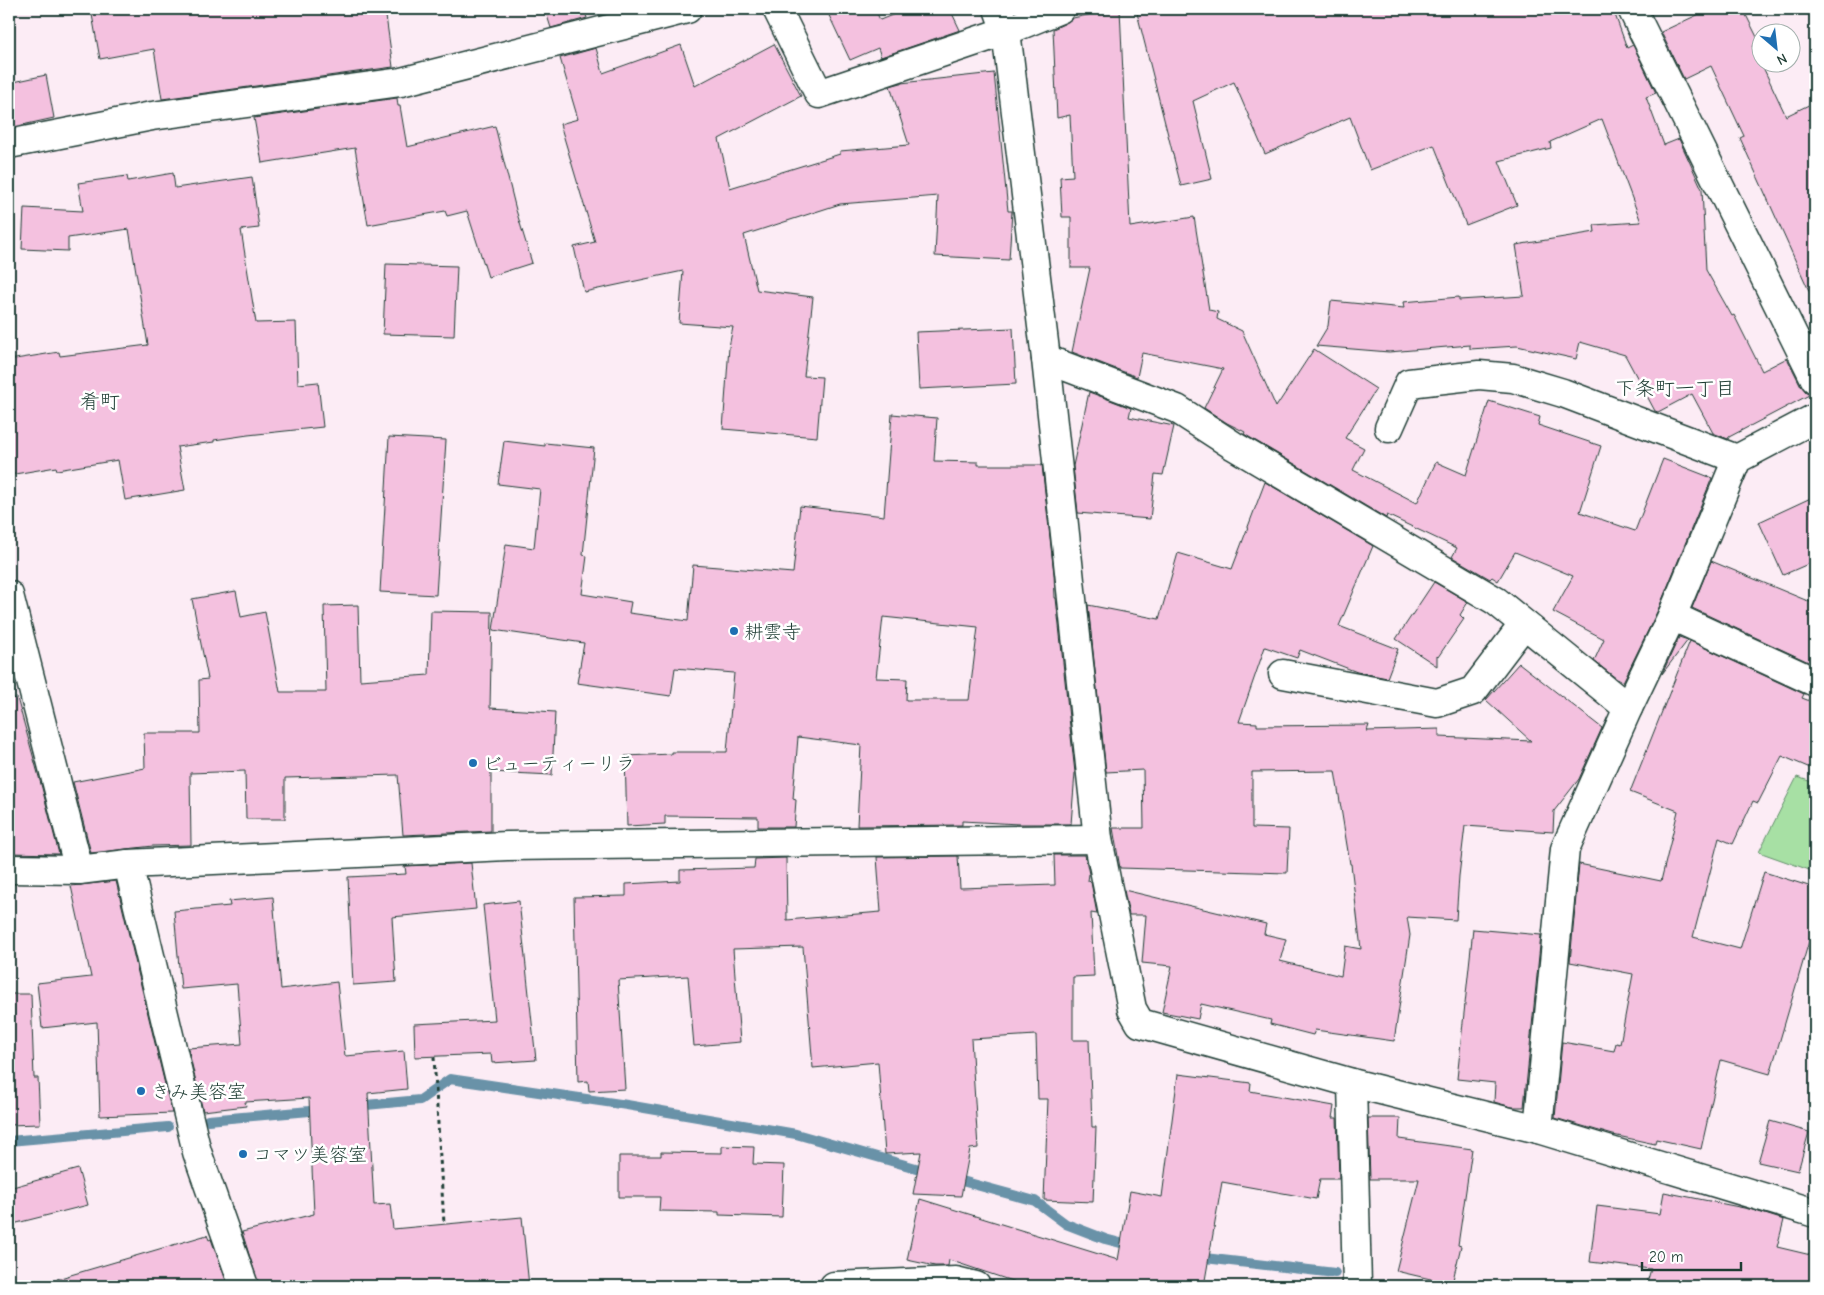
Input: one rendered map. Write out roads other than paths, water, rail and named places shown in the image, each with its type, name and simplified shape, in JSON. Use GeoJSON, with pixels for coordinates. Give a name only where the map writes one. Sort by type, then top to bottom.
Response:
{"type":"FeatureCollection","features":[{"type":"Feature","properties":{"kind":"lane"},"geometry":{"type":"LineString","coordinates":[[9,144],[152,116],[401,82],[687,9]]}},
{"type":"Feature","properties":{"kind":"lane"},"geometry":{"type":"LineString","coordinates":[[777,9],[819,94],[1002,20],[1060,9]]}},
{"type":"Feature","properties":{"kind":"lane"},"geometry":{"type":"LineString","coordinates":[[1632,9],[1815,379]]}},
{"type":"Feature","properties":{"kind":"lane"},"geometry":{"type":"LineString","coordinates":[[1002,20],[1046,359],[1098,839],[1132,1008],[1140,1023],[1352,1083],[1538,1130],[1815,1213]]}},
{"type":"Feature","properties":{"kind":"lane"},"geometry":{"type":"LineString","coordinates":[[1046,359],[1177,409],[1234,446],[1496,601],[1628,708]]}},
{"type":"Feature","properties":{"kind":"lane"},"geometry":{"type":"LineString","coordinates":[[1389,428],[1409,382],[1479,375],[1513,378],[1564,393],[1737,459]]}},
{"type":"Feature","properties":{"kind":"lane"},"geometry":{"type":"LineString","coordinates":[[1538,1130],[1565,849],[1628,708],[1672,616],[1737,459],[1815,418]]}},
{"type":"Feature","properties":{"kind":"lane"},"geometry":{"type":"LineString","coordinates":[[9,595],[79,870]]}},
{"type":"Feature","properties":{"kind":"lane"},"geometry":{"type":"LineString","coordinates":[[1672,616],[1815,682]]}},
{"type":"Feature","properties":{"kind":"lane"},"geometry":{"type":"LineString","coordinates":[[1284,674],[1437,703],[1473,691],[1524,624]]}},
{"type":"Feature","properties":{"kind":"lane"},"geometry":{"type":"LineString","coordinates":[[9,869],[79,870],[128,864],[507,846],[1098,839]]}},
{"type":"Feature","properties":{"kind":"lane"},"geometry":{"type":"LineString","coordinates":[[128,864],[198,1152],[244,1286]]}},
{"type":"Feature","properties":{"kind":"lane"},"geometry":{"type":"LineString","coordinates":[[1352,1083],[1357,1286]]}},
{"type":"Feature","properties":{"kind":"lane"},"geometry":{"type":"LineString","coordinates":[[834,1286],[956,1281],[976,1286]]}},
{"type":"Feature","properties":{"kind":"waterway"},"geometry":{"type":"LineString","coordinates":[[355,1106],[420,1100],[450,1079],[627,1105],[796,1134],[930,1172]]}},
{"type":"Feature","properties":{"kind":"waterway"},"geometry":{"type":"LineString","coordinates":[[208,1120],[321,1110]]}},
{"type":"Feature","properties":{"kind":"waterway"},"geometry":{"type":"LineString","coordinates":[[9,1141],[168,1127]]}},
{"type":"Feature","properties":{"kind":"waterway"},"geometry":{"type":"LineString","coordinates":[[951,1178],[1035,1201],[1066,1224],[1105,1239],[1132,1246]]}},
{"type":"Feature","properties":{"kind":"waterway"},"geometry":{"type":"LineString","coordinates":[[1196,1257],[1335,1273]]}},
{"type":"Feature","properties":{"kind":"place","name":"耕雲寺"},"geometry":{"type":"Point","coordinates":[734,631]}},
{"type":"Feature","properties":{"kind":"place","name":"ビューティーリラ"},"geometry":{"type":"Point","coordinates":[473,763]}},
{"type":"Feature","properties":{"kind":"place","name":"きみ美容室"},"geometry":{"type":"Point","coordinates":[141,1091]}},
{"type":"Feature","properties":{"kind":"place","name":"コマツ美容室"},"geometry":{"type":"Point","coordinates":[243,1154]}},
{"type":"Feature","properties":{"kind":"district","name":"下条町一丁目"},"geometry":{"type":"Point","coordinates":[1675,388]}},
{"type":"Feature","properties":{"kind":"district","name":"肴町"},"geometry":{"type":"Point","coordinates":[100,401]}}]}
